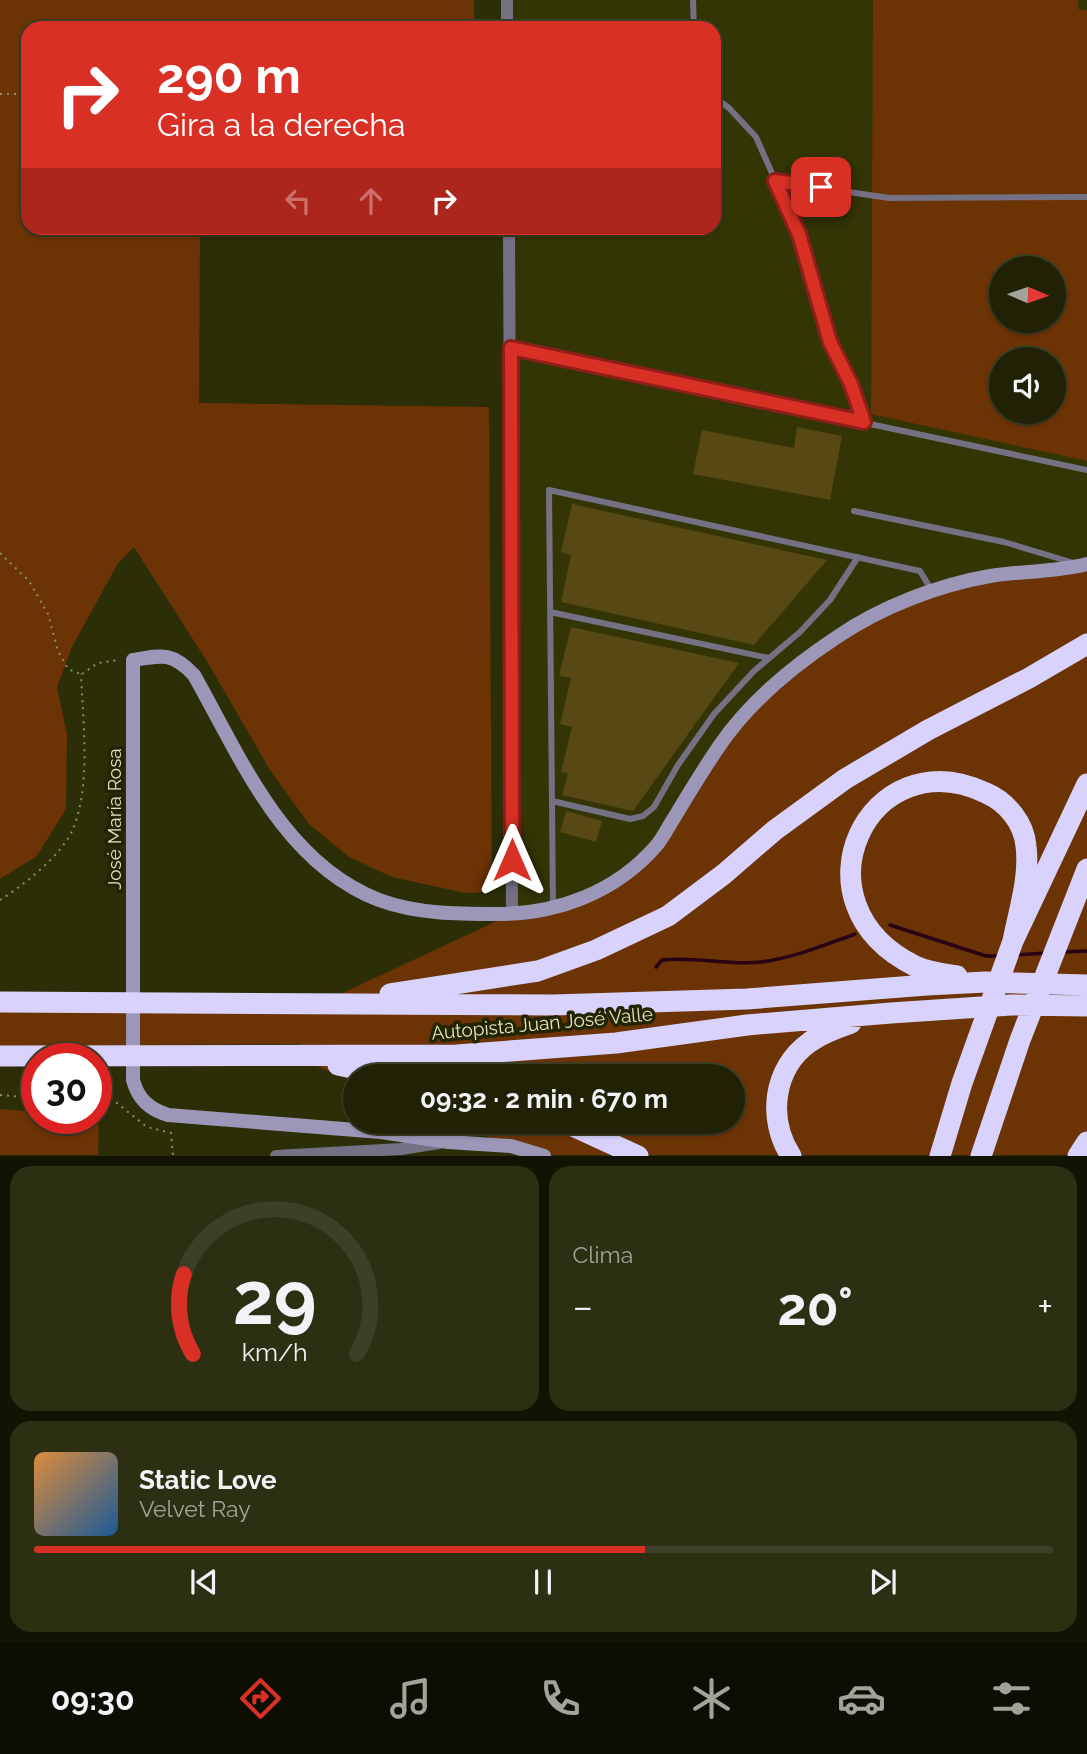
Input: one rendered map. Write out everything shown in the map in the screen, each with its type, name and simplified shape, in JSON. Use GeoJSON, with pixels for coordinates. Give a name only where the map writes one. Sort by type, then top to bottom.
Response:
{"type":"FeatureCollection","features":[{"type":"Feature","properties":{"kind":"highway"},"geometry":{"type":"LineString","coordinates":[[321,1003],[459,985],[538,971],[596,950],[668,916],[724,874],[775,830],[845,779],[928,730],[1029,678],[1087,644]]}},
{"type":"Feature","properties":{"kind":"highway"},"geometry":{"type":"LineString","coordinates":[[986,982],[918,967],[896,955],[877,939],[863,920],[852,895],[849,865],[855,839],[868,817],[887,800],[907,789],[930,782],[952,782],[977,788],[1007,807],[1020,823],[1027,856],[1027,869],[1013,941]]}},
{"type":"Feature","properties":{"kind":"highway"},"geometry":{"type":"LineString","coordinates":[[940,1156],[962,1083],[1013,941],[1087,783]]}},
{"type":"Feature","properties":{"kind":"highway"},"geometry":{"type":"LineString","coordinates":[[981,1156],[1020,1040],[1087,869]]}},
{"type":"Feature","properties":{"kind":"highway","name":"Autopista Juan José Valle"},"geometry":{"type":"LineString","coordinates":[[0,1002],[460,1006],[660,1003],[986,982],[1087,985]]}},
{"type":"Feature","properties":{"kind":"highway","name":"Autopista Juan José Valle"},"geometry":{"type":"LineString","coordinates":[[0,1056],[457,1055],[616,1043],[747,1025],[891,1013],[1011,1004],[1087,1006]]}},
{"type":"Feature","properties":{"kind":"highway"},"geometry":{"type":"LineString","coordinates":[[791,1156],[777,1125],[776,1104],[782,1077],[795,1056],[810,1042],[830,1031],[891,1013]]}},
{"type":"Feature","properties":{"kind":"highway"},"geometry":{"type":"LineString","coordinates":[[295,1057],[343,1066]]}},
{"type":"Feature","properties":{"kind":"highway"},"geometry":{"type":"LineString","coordinates":[[924,1156],[962,1083]]}},
{"type":"Feature","properties":{"kind":"highway"},"geometry":{"type":"LineString","coordinates":[[590,1134],[638,1156]]}},
{"type":"Feature","properties":{"kind":"highway"},"geometry":{"type":"LineString","coordinates":[[1077,1156],[1087,1142]]}},
{"type":"Feature","properties":{"kind":"main road"},"geometry":{"type":"LineString","coordinates":[[133,660],[163,655],[183,663],[194,675],[276,817],[311,856],[359,891],[380,901],[448,914],[512,914],[553,910],[590,896],[617,880],[657,846],[721,744],[761,695],[803,660],[840,635],[883,611],[932,591],[989,576],[1085,565]]}},
{"type":"Feature","properties":{"kind":"main road","name":"José María Rosa"},"geometry":{"type":"LineString","coordinates":[[133,660],[133,1080],[140,1098],[150,1108],[168,1115],[381,1132],[544,1156]]}},
{"type":"Feature","properties":{"kind":"street"},"geometry":{"type":"LineString","coordinates":[[507,0],[507,21]]}},
{"type":"Feature","properties":{"kind":"street"},"geometry":{"type":"LineString","coordinates":[[509,235],[512,914]]}},
{"type":"Feature","properties":{"kind":"street"},"geometry":{"type":"LineString","coordinates":[[276,1156],[401,1149],[447,1142]]}},
{"type":"Feature","properties":{"kind":"lane"},"geometry":{"type":"LineString","coordinates":[[693,0],[694,21]]}},
{"type":"Feature","properties":{"kind":"lane"},"geometry":{"type":"LineString","coordinates":[[721,102],[756,137],[799,234],[830,342],[851,384],[864,422]]}},
{"type":"Feature","properties":{"kind":"lane"},"geometry":{"type":"LineString","coordinates":[[775,181],[889,198],[1087,197]]}},
{"type":"Feature","properties":{"kind":"lane"},"geometry":{"type":"LineString","coordinates":[[511,348],[1087,470]]}},
{"type":"Feature","properties":{"kind":"lane"},"geometry":{"type":"LineString","coordinates":[[553,910],[549,490],[920,571],[932,591]]}},
{"type":"Feature","properties":{"kind":"lane"},"geometry":{"type":"LineString","coordinates":[[855,511],[1004,542],[1085,565]]}},
{"type":"Feature","properties":{"kind":"lane"},"geometry":{"type":"LineString","coordinates":[[552,801],[630,819],[643,816],[654,807],[678,765],[714,714],[754,671],[800,632],[830,600],[858,557]]}},
{"type":"Feature","properties":{"kind":"lane"},"geometry":{"type":"LineString","coordinates":[[550,612],[769,658]]}},
{"type":"Feature","properties":{"kind":"path"},"geometry":{"type":"LineString","coordinates":[[0,94],[21,94]]}},
{"type":"Feature","properties":{"kind":"path"},"geometry":{"type":"LineString","coordinates":[[0,553],[29,581],[48,614],[58,651],[68,669],[81,674]]}},
{"type":"Feature","properties":{"kind":"path"},"geometry":{"type":"LineString","coordinates":[[81,674],[98,663],[133,660]]}},
{"type":"Feature","properties":{"kind":"path"},"geometry":{"type":"LineString","coordinates":[[0,900],[48,863],[72,831],[83,789],[81,674]]}},
{"type":"Feature","properties":{"kind":"path"},"geometry":{"type":"LineString","coordinates":[[0,1095],[21,1097]]}},
{"type":"Feature","properties":{"kind":"path"},"geometry":{"type":"LineString","coordinates":[[112,1100],[147,1127],[170,1133],[173,1156]]}},
{"type":"Feature","properties":{"kind":"shaded area"},"geometry":{"type":"Polygon","coordinates":[[[0,0],[474,0],[474,21],[21,21],[21,235],[200,235],[199,403],[489,407],[492,892],[465,893],[392,877],[349,857],[309,824],[270,770],[208,663],[134,547],[118,563],[72,647],[57,687],[67,735],[66,809],[37,856],[0,879],[0,0]]]}},
{"type":"Feature","properties":{"kind":"shaded area"},"geometry":{"type":"Polygon","coordinates":[[[507,0],[1087,0],[1087,564],[657,846],[590,896],[512,914],[509,235],[721,235],[721,21],[507,21],[507,0]]]}},
{"type":"Feature","properties":{"kind":"shaded area"},"geometry":{"type":"Polygon","coordinates":[[[873,0],[1078,0],[1078,9],[1087,10],[1087,461],[871,414],[873,0]]]}},
{"type":"Feature","properties":{"kind":"shaded area"},"geometry":{"type":"Polygon","coordinates":[[[1087,564],[1087,1155],[544,1155],[482,1134],[745,1134],[745,1064],[343,1064],[343,1077],[295,1057],[300,1044],[21,1043],[21,1046],[0,1046],[0,1011],[321,1003],[512,914],[590,896],[657,846],[721,744],[803,660],[932,591],[1087,564]]]}},
{"type":"Feature","properties":{"kind":"shaded area"},"geometry":{"type":"Polygon","coordinates":[[[0,1109],[21,1111],[21,1134],[99,1134],[98,1155],[0,1155],[0,1109]]]}},
{"type":"Feature","properties":{"kind":"building"},"geometry":{"type":"Polygon","coordinates":[[[797,427],[842,436],[830,500],[693,474],[702,430],[794,448],[797,427]]]}},
{"type":"Feature","properties":{"kind":"building"},"geometry":{"type":"Polygon","coordinates":[[[572,504],[827,560],[754,645],[561,602],[571,555],[561,552],[572,504]]]}},
{"type":"Feature","properties":{"kind":"building"},"geometry":{"type":"Polygon","coordinates":[[[571,627],[739,663],[633,811],[562,795],[568,773],[561,772],[572,727],[560,724],[571,678],[559,676],[571,627]]]}},
{"type":"Feature","properties":{"kind":"building"},"geometry":{"type":"Polygon","coordinates":[[[566,811],[602,821],[596,842],[560,832],[566,811]]]}},
{"type":"Feature","properties":{"kind":"waterway"},"geometry":{"type":"LineString","coordinates":[[890,925],[986,956],[1001,956]]}},
{"type":"Feature","properties":{"kind":"waterway"},"geometry":{"type":"LineString","coordinates":[[656,967],[662,960],[674,959],[737,963],[773,960],[809,951],[855,934]]}},
{"type":"Feature","properties":{"kind":"waterway"},"geometry":{"type":"LineString","coordinates":[[1061,952],[1087,951]]}},
{"type":"Feature","properties":{"kind":"waterway"},"geometry":{"type":"LineString","coordinates":[[1016,955],[1046,953]]}},
{"type":"Feature","properties":{"kind":"route"},"geometry":{"type":"LineString","coordinates":[[512,860],[511,348],[864,422],[851,384],[830,342],[799,234],[775,181],[821,187]]}}]}
